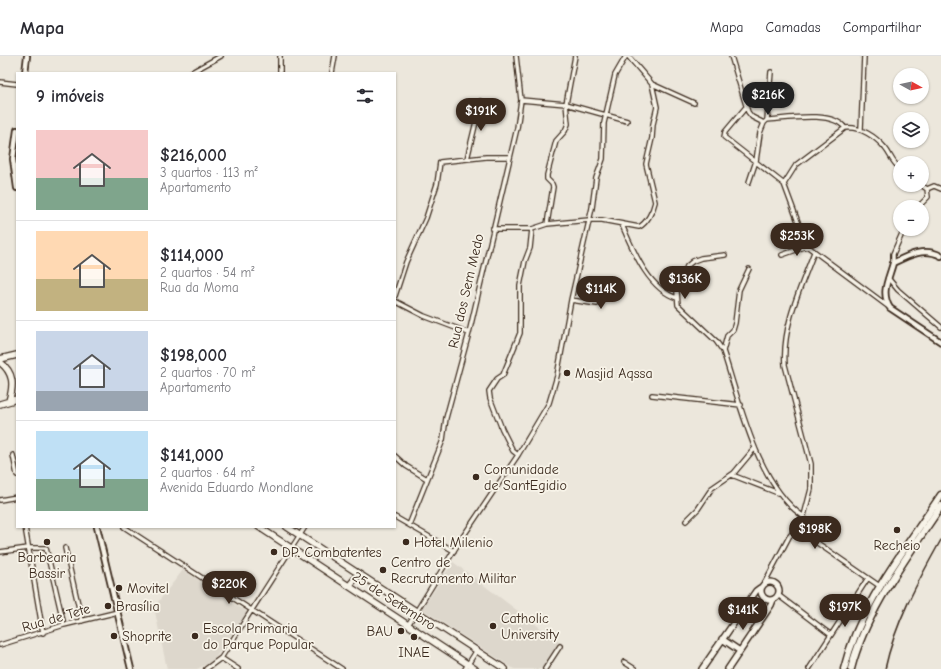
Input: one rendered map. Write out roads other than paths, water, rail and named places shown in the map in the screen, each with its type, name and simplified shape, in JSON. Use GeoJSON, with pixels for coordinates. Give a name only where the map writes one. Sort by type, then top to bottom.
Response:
{"type":"FeatureCollection","features":[{"type":"Feature","properties":{"kind":"highway"},"geometry":{"type":"LineString","coordinates":[[941,495],[880,586],[865,614],[844,667],[851,668],[873,616],[886,590],[941,506]]}},
{"type":"Feature","properties":{"kind":"main road"},"geometry":{"type":"LineString","coordinates":[[9,401],[13,382],[11,374],[0,361],[16,355]]}},
{"type":"Feature","properties":{"kind":"main road"},"geometry":{"type":"LineString","coordinates":[[0,404],[16,399]]}},
{"type":"Feature","properties":{"kind":"main road","name":"25 de Setembro"},"geometry":{"type":"LineString","coordinates":[[261,528],[408,625],[466,666],[475,669]]}},
{"type":"Feature","properties":{"kind":"main road","name":"25 de Setembro"},"geometry":{"type":"LineString","coordinates":[[288,528],[505,669]]}},
{"type":"Feature","properties":{"kind":"main road"},"geometry":{"type":"LineString","coordinates":[[349,586],[359,574]]}},
{"type":"Feature","properties":{"kind":"main road"},"geometry":{"type":"LineString","coordinates":[[702,669],[756,591],[765,582],[771,581],[776,583],[779,589],[778,595],[773,600],[728,669]]}},
{"type":"Feature","properties":{"kind":"main road"},"geometry":{"type":"LineString","coordinates":[[760,588],[763,598],[773,600]]}},
{"type":"Feature","properties":{"kind":"main road"},"geometry":{"type":"LineString","coordinates":[[722,639],[740,651]]}},
{"type":"Feature","properties":{"kind":"street"},"geometry":{"type":"LineString","coordinates":[[25,72],[27,56]]}},
{"type":"Feature","properties":{"kind":"street"},"geometry":{"type":"LineString","coordinates":[[192,72],[221,56]]}},
{"type":"Feature","properties":{"kind":"street"},"geometry":{"type":"LineString","coordinates":[[280,56],[280,72]]}},
{"type":"Feature","properties":{"kind":"street"},"geometry":{"type":"LineString","coordinates":[[332,72],[335,56]]}},
{"type":"Feature","properties":{"kind":"street","name":"Rua dos Sem Medo"},"geometry":{"type":"LineString","coordinates":[[409,525],[443,440],[446,418],[469,333],[492,229],[521,110],[516,56]]}},
{"type":"Feature","properties":{"kind":"street"},"geometry":{"type":"LineString","coordinates":[[547,224],[552,184],[547,180],[547,175],[556,142],[565,131],[568,124],[566,104],[575,56]]}},
{"type":"Feature","properties":{"kind":"street"},"geometry":{"type":"LineString","coordinates":[[408,625],[454,551],[518,455],[549,403],[556,376],[596,178],[603,159],[603,135],[615,75],[627,56],[652,84],[694,103]]}},
{"type":"Feature","properties":{"kind":"street"},"geometry":{"type":"LineString","coordinates":[[731,56],[746,108],[752,117],[766,122],[802,117],[827,118],[841,123],[844,128]]}},
{"type":"Feature","properties":{"kind":"street"},"geometry":{"type":"LineString","coordinates":[[861,129],[864,56]]}},
{"type":"Feature","properties":{"kind":"street"},"geometry":{"type":"LineString","coordinates":[[749,182],[756,161],[760,133],[766,122],[771,72]]}},
{"type":"Feature","properties":{"kind":"street"},"geometry":{"type":"LineString","coordinates":[[0,82],[16,84]]}},
{"type":"Feature","properties":{"kind":"street"},"geometry":{"type":"LineString","coordinates":[[492,229],[532,229],[547,224],[588,220],[602,220],[639,227],[642,225],[654,208],[655,202],[646,164],[657,106],[652,84]]}},
{"type":"Feature","properties":{"kind":"street"},"geometry":{"type":"LineString","coordinates":[[521,100],[566,104],[627,121]]}},
{"type":"Feature","properties":{"kind":"street"},"geometry":{"type":"LineString","coordinates":[[467,159],[481,101]]}},
{"type":"Feature","properties":{"kind":"street"},"geometry":{"type":"LineString","coordinates":[[746,108],[725,132],[724,137],[784,184],[807,246],[890,308],[941,342]]}},
{"type":"Feature","properties":{"kind":"street"},"geometry":{"type":"LineString","coordinates":[[784,184],[796,165],[844,128],[851,127],[861,129],[879,142],[893,163]]}},
{"type":"Feature","properties":{"kind":"street"},"geometry":{"type":"LineString","coordinates":[[16,137],[13,159],[16,181]]}},
{"type":"Feature","properties":{"kind":"street"},"geometry":{"type":"LineString","coordinates":[[396,293],[406,262],[426,218],[437,184],[439,164],[444,161],[510,157]]}},
{"type":"Feature","properties":{"kind":"street"},"geometry":{"type":"LineString","coordinates":[[929,188],[934,186],[941,189]]}},
{"type":"Feature","properties":{"kind":"street"},"geometry":{"type":"LineString","coordinates":[[622,225],[635,253],[652,280],[667,295],[677,298]]}},
{"type":"Feature","properties":{"kind":"street"},"geometry":{"type":"LineString","coordinates":[[518,455],[513,450],[502,429],[490,398],[489,391],[497,380],[504,375],[520,333],[520,286],[525,261],[530,248],[532,229]]}},
{"type":"Feature","properties":{"kind":"street"},"geometry":{"type":"LineString","coordinates":[[890,308],[885,296],[888,278],[894,263],[893,254],[901,236]]}},
{"type":"Feature","properties":{"kind":"street"},"geometry":{"type":"LineString","coordinates":[[782,254],[807,246]]}},
{"type":"Feature","properties":{"kind":"street"},"geometry":{"type":"LineString","coordinates":[[800,531],[811,489],[811,464],[785,365],[784,351],[794,304],[814,252]]}},
{"type":"Feature","properties":{"kind":"street"},"geometry":{"type":"LineString","coordinates":[[894,263],[921,252],[928,252],[941,256]]}},
{"type":"Feature","properties":{"kind":"street"},"geometry":{"type":"LineString","coordinates":[[725,255],[701,258],[693,261],[687,266],[677,291],[678,304],[681,309],[704,328],[723,351],[755,448],[778,493],[804,517]]}},
{"type":"Feature","properties":{"kind":"street"},"geometry":{"type":"LineString","coordinates":[[723,351],[727,336],[733,330],[739,290],[749,269]]}},
{"type":"Feature","properties":{"kind":"street"},"geometry":{"type":"LineString","coordinates":[[888,278],[898,290],[941,327]]}},
{"type":"Feature","properties":{"kind":"street"},"geometry":{"type":"LineString","coordinates":[[571,300],[597,304],[602,297],[608,280]]}},
{"type":"Feature","properties":{"kind":"street"},"geometry":{"type":"LineString","coordinates":[[396,302],[424,316],[469,333]]}},
{"type":"Feature","properties":{"kind":"street"},"geometry":{"type":"LineString","coordinates":[[652,395],[741,405]]}},
{"type":"Feature","properties":{"kind":"street"},"geometry":{"type":"LineString","coordinates":[[686,521],[696,512],[712,488],[732,475],[755,448]]}},
{"type":"Feature","properties":{"kind":"street"},"geometry":{"type":"LineString","coordinates":[[14,455],[16,468]]}},
{"type":"Feature","properties":{"kind":"street"},"geometry":{"type":"LineString","coordinates":[[396,457],[406,466],[427,479]]}},
{"type":"Feature","properties":{"kind":"street"},"geometry":{"type":"LineString","coordinates":[[732,475],[778,493]]}},
{"type":"Feature","properties":{"kind":"street"},"geometry":{"type":"LineString","coordinates":[[0,500],[16,497]]}},
{"type":"Feature","properties":{"kind":"street"},"geometry":{"type":"LineString","coordinates":[[396,518],[454,551]]}},
{"type":"Feature","properties":{"kind":"street"},"geometry":{"type":"LineString","coordinates":[[25,528],[43,633]]}},
{"type":"Feature","properties":{"kind":"street"},"geometry":{"type":"LineString","coordinates":[[97,528],[131,669]]}},
{"type":"Feature","properties":{"kind":"street"},"geometry":{"type":"LineString","coordinates":[[126,528],[342,669]]}},
{"type":"Feature","properties":{"kind":"street"},"geometry":{"type":"LineString","coordinates":[[206,669],[221,658],[304,528]]}},
{"type":"Feature","properties":{"kind":"street"},"geometry":{"type":"LineString","coordinates":[[765,582],[789,537],[793,532],[800,531],[886,590]]}},
{"type":"Feature","properties":{"kind":"street"},"geometry":{"type":"LineString","coordinates":[[0,552],[28,548],[46,548],[64,625]]}},
{"type":"Feature","properties":{"kind":"street"},"geometry":{"type":"LineString","coordinates":[[65,548],[82,621]]}},
{"type":"Feature","properties":{"kind":"street"},"geometry":{"type":"LineString","coordinates":[[809,669],[868,578]]}},
{"type":"Feature","properties":{"kind":"street"},"geometry":{"type":"LineString","coordinates":[[778,595],[831,635]]}},
{"type":"Feature","properties":{"kind":"street","name":"Rua de Tete"},"geometry":{"type":"LineString","coordinates":[[0,645],[43,633],[64,625],[118,612]]}},
{"type":"Feature","properties":{"kind":"street"},"geometry":{"type":"LineString","coordinates":[[545,669],[560,646]]}},
{"type":"Feature","properties":{"kind":"street"},"geometry":{"type":"LineString","coordinates":[[466,666],[477,650]]}},
{"type":"Feature","properties":{"kind":"street"},"geometry":{"type":"LineString","coordinates":[[221,658],[238,669]]}},
{"type":"Feature","properties":{"kind":"street"},"geometry":{"type":"LineString","coordinates":[[624,662],[635,669]]}},
{"type":"Feature","properties":{"kind":"railway"},"geometry":{"type":"LineString","coordinates":[[885,669],[889,652],[901,619],[941,540]]}},
{"type":"Feature","properties":{"kind":"place","name":"Masjid Aqssa"},"geometry":{"type":"Point","coordinates":[567,373]}},
{"type":"Feature","properties":{"kind":"place","name":"Comunidade de SantEgidio"},"geometry":{"type":"Point","coordinates":[476,477]}},
{"type":"Feature","properties":{"kind":"place","name":"Recheio"},"geometry":{"type":"Point","coordinates":[897,530]}},
{"type":"Feature","properties":{"kind":"place","name":"Barbearia Bassir"},"geometry":{"type":"Point","coordinates":[47,542]}},
{"type":"Feature","properties":{"kind":"place","name":"Hotel Milenio"},"geometry":{"type":"Point","coordinates":[406,542]}},
{"type":"Feature","properties":{"kind":"place","name":"DP. Combatentes"},"geometry":{"type":"Point","coordinates":[274,552]}},
{"type":"Feature","properties":{"kind":"place","name":"Centro de Recrutamento Militar"},"geometry":{"type":"Point","coordinates":[383,570]}},
{"type":"Feature","properties":{"kind":"place","name":"Movitel"},"geometry":{"type":"Point","coordinates":[119,588]}},
{"type":"Feature","properties":{"kind":"place","name":"Brasília"},"geometry":{"type":"Point","coordinates":[108,606]}},
{"type":"Feature","properties":{"kind":"place","name":"Catholic University"},"geometry":{"type":"Point","coordinates":[493,626]}},
{"type":"Feature","properties":{"kind":"place","name":"BAU"},"geometry":{"type":"Point","coordinates":[401,631]}},
{"type":"Feature","properties":{"kind":"place","name":"Shoprite"},"geometry":{"type":"Point","coordinates":[114,636]}},
{"type":"Feature","properties":{"kind":"place","name":"Escola Primaria do Parque Popular"},"geometry":{"type":"Point","coordinates":[195,636]}},
{"type":"Feature","properties":{"kind":"place","name":"INAE"},"geometry":{"type":"Point","coordinates":[414,637]}}]}
